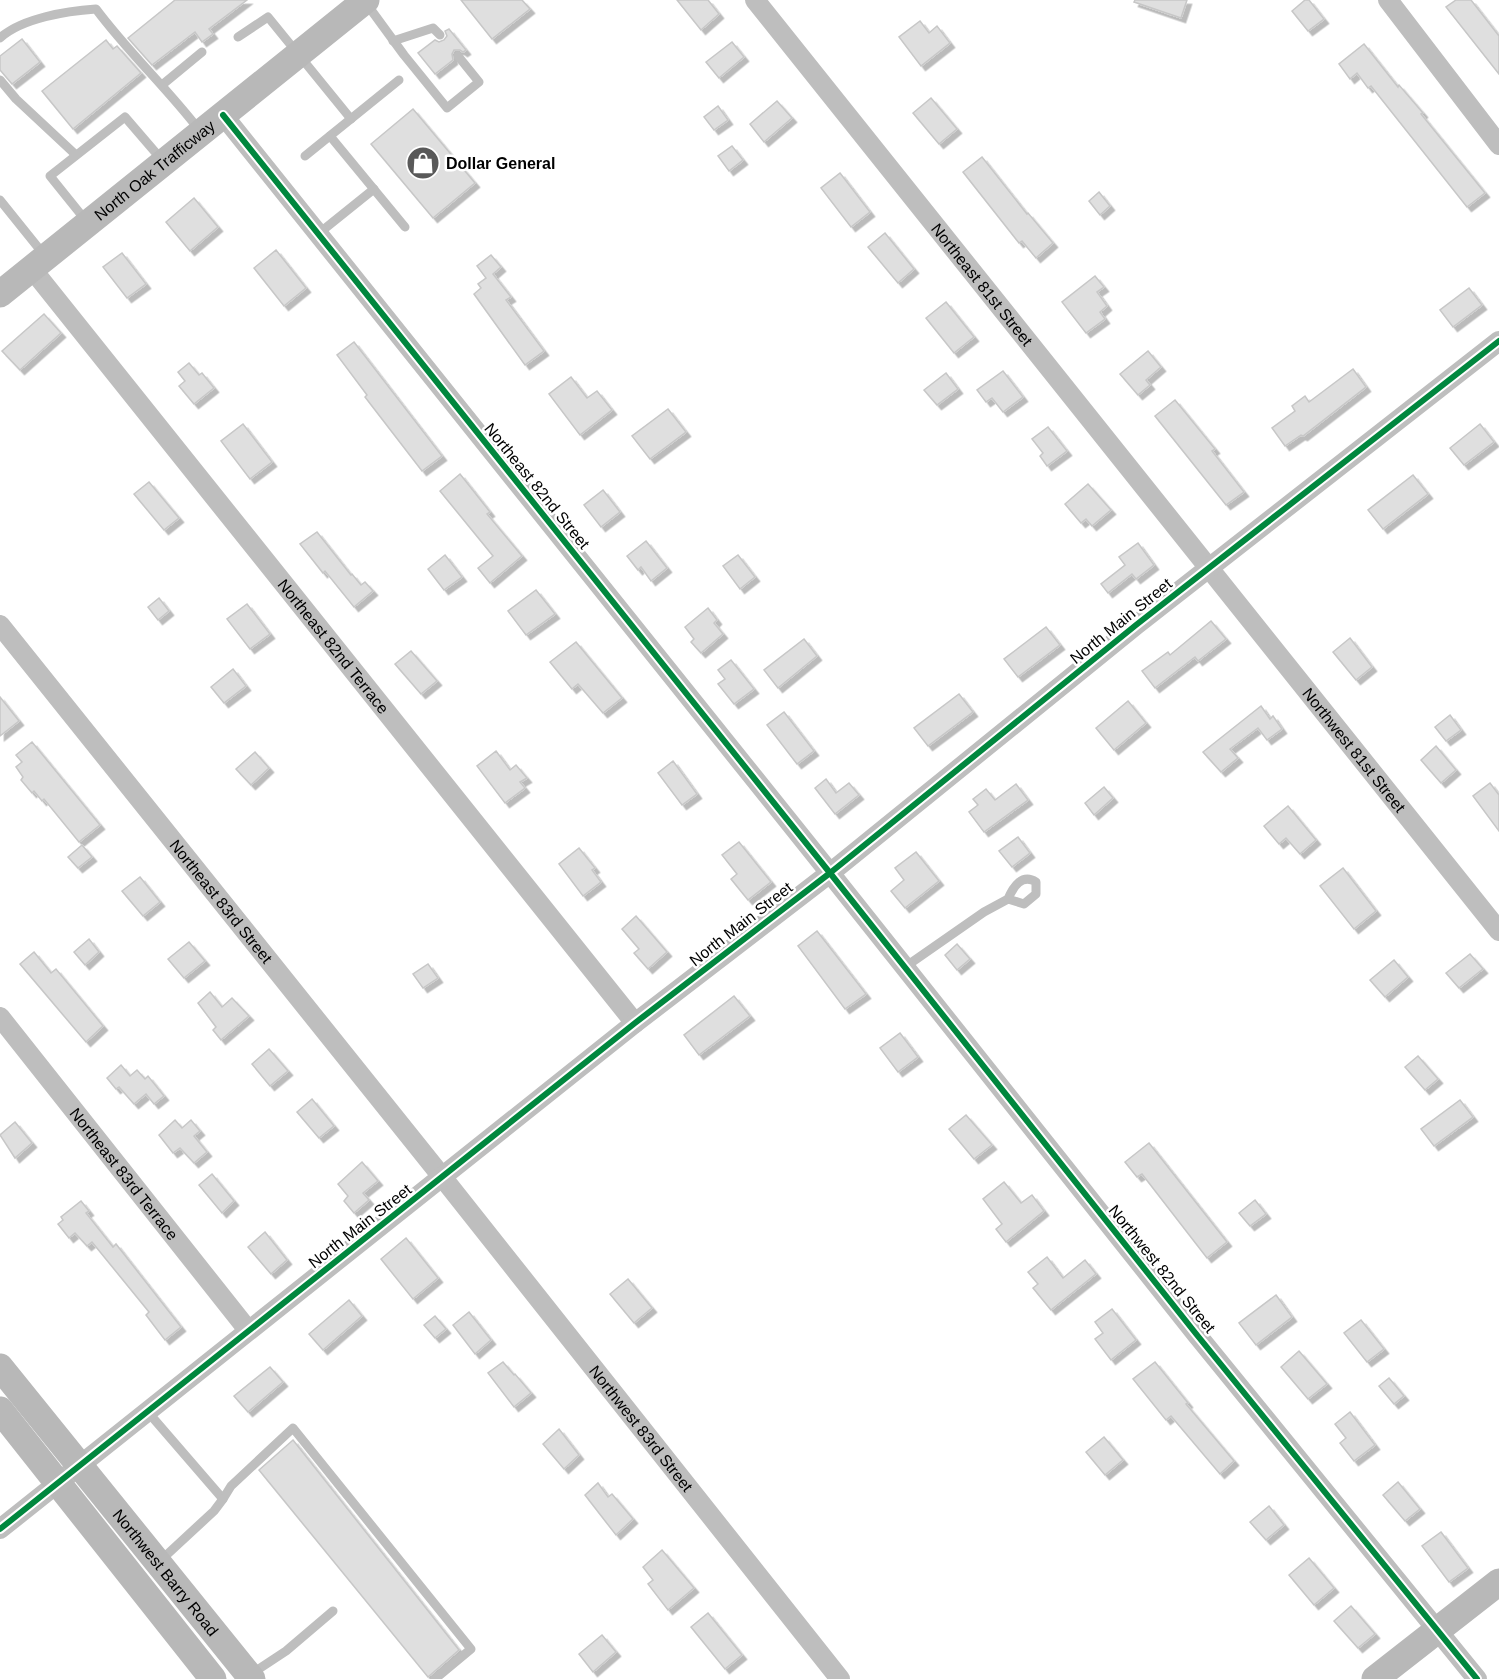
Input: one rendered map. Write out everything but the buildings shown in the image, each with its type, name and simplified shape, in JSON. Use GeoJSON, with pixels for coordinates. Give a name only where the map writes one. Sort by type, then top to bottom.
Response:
{"type":"FeatureCollection","features":[{"type":"Feature","properties":{"kind":"main road","name":"North Oak Trafficway"},"geometry":{"type":"LineString","coordinates":[[0,294],[365,1]]}},
{"type":"Feature","properties":{"kind":"main road","name":"Northwest Barry Road"},"geometry":{"type":"LineString","coordinates":[[0,1367],[158,1562],[248,1678]]}},
{"type":"Feature","properties":{"kind":"main road","name":"Northwest Barry Road"},"geometry":{"type":"LineString","coordinates":[[0,1410],[213,1679]]}},
{"type":"Feature","properties":{"kind":"main road"},"geometry":{"type":"LineString","coordinates":[[1375,1679],[1499,1582]]}},
{"type":"Feature","properties":{"kind":"street","name":"Northeast 81st Street"},"geometry":{"type":"LineString","coordinates":[[755,0],[1210,567]]}},
{"type":"Feature","properties":{"kind":"street"},"geometry":{"type":"LineString","coordinates":[[1388,0],[1499,145]]}},
{"type":"Feature","properties":{"kind":"street","name":"Northeast 82nd Street"},"geometry":{"type":"LineString","coordinates":[[223,116],[830,873]]}},
{"type":"Feature","properties":{"kind":"street","name":"Northeast 82nd Terrace"},"geometry":{"type":"LineString","coordinates":[[39,264],[636,1023]]}},
{"type":"Feature","properties":{"kind":"street","name":"North Main Street"},"geometry":{"type":"LineString","coordinates":[[0,1529],[636,1023],[830,873],[1210,567],[1499,341]]}},
{"type":"Feature","properties":{"kind":"street","name":"Northwest 81st Street"},"geometry":{"type":"LineString","coordinates":[[1210,567],[1499,931]]}},
{"type":"Feature","properties":{"kind":"street","name":"Northeast 83rd Street"},"geometry":{"type":"LineString","coordinates":[[0,625],[443,1178]]}},
{"type":"Feature","properties":{"kind":"street","name":"Northwest 82nd Street"},"geometry":{"type":"LineString","coordinates":[[830,873],[1197,1335],[1477,1679]]}},
{"type":"Feature","properties":{"kind":"street","name":"Northeast 83rd Terrace"},"geometry":{"type":"LineString","coordinates":[[0,1017],[248,1330]]}},
{"type":"Feature","properties":{"kind":"street","name":"Northwest 83rd Street"},"geometry":{"type":"LineString","coordinates":[[443,1178],[840,1679]]}},
{"type":"Feature","properties":{"kind":"lane"},"geometry":{"type":"LineString","coordinates":[[365,1],[393,41],[447,108],[479,82],[458,56]]}},
{"type":"Feature","properties":{"kind":"lane"},"geometry":{"type":"LineString","coordinates":[[0,38],[26,24],[67,11],[96,9],[111,30],[162,85],[201,133]]}},
{"type":"Feature","properties":{"kind":"lane"},"geometry":{"type":"LineString","coordinates":[[238,37],[268,17],[351,119]]}},
{"type":"Feature","properties":{"kind":"lane"},"geometry":{"type":"LineString","coordinates":[[393,41],[433,28],[440,35]]}},
{"type":"Feature","properties":{"kind":"lane"},"geometry":{"type":"LineString","coordinates":[[162,85],[202,52]]}},
{"type":"Feature","properties":{"kind":"lane"},"geometry":{"type":"LineString","coordinates":[[0,80],[16,99],[76,155]]}},
{"type":"Feature","properties":{"kind":"lane"},"geometry":{"type":"LineString","coordinates":[[305,156],[399,80]]}},
{"type":"Feature","properties":{"kind":"lane"},"geometry":{"type":"LineString","coordinates":[[88,224],[50,176],[76,155],[125,117],[164,163]]}},
{"type":"Feature","properties":{"kind":"lane"},"geometry":{"type":"LineString","coordinates":[[330,136],[405,227]]}},
{"type":"Feature","properties":{"kind":"lane"},"geometry":{"type":"LineString","coordinates":[[318,234],[374,189]]}},
{"type":"Feature","properties":{"kind":"lane"},"geometry":{"type":"LineString","coordinates":[[0,200],[39,264]]}},
{"type":"Feature","properties":{"kind":"lane"},"geometry":{"type":"LineString","coordinates":[[905,967],[984,912],[1008,899]]}},
{"type":"Feature","properties":{"kind":"lane"},"geometry":{"type":"LineString","coordinates":[[147,1411],[223,1499]]}},
{"type":"Feature","properties":{"kind":"lane"},"geometry":{"type":"LineString","coordinates":[[158,1562],[214,1511],[231,1486],[293,1428],[471,1649],[435,1679]]}},
{"type":"Feature","properties":{"kind":"lane"},"geometry":{"type":"LineString","coordinates":[[248,1678],[286,1652],[333,1611]]}},
{"type":"Feature","properties":{"kind":"cycle path"},"geometry":{"type":"LineString","coordinates":[[223,115],[1197,1335],[1477,1679]]}},
{"type":"Feature","properties":{"kind":"cycle path"},"geometry":{"type":"LineString","coordinates":[[0,1529],[635,1023],[830,873],[1136,625],[1499,341]]}},
{"type":"Feature","properties":{"kind":"place","name":"Dollar General"},"geometry":{"type":"Point","coordinates":[423,163]}}]}
